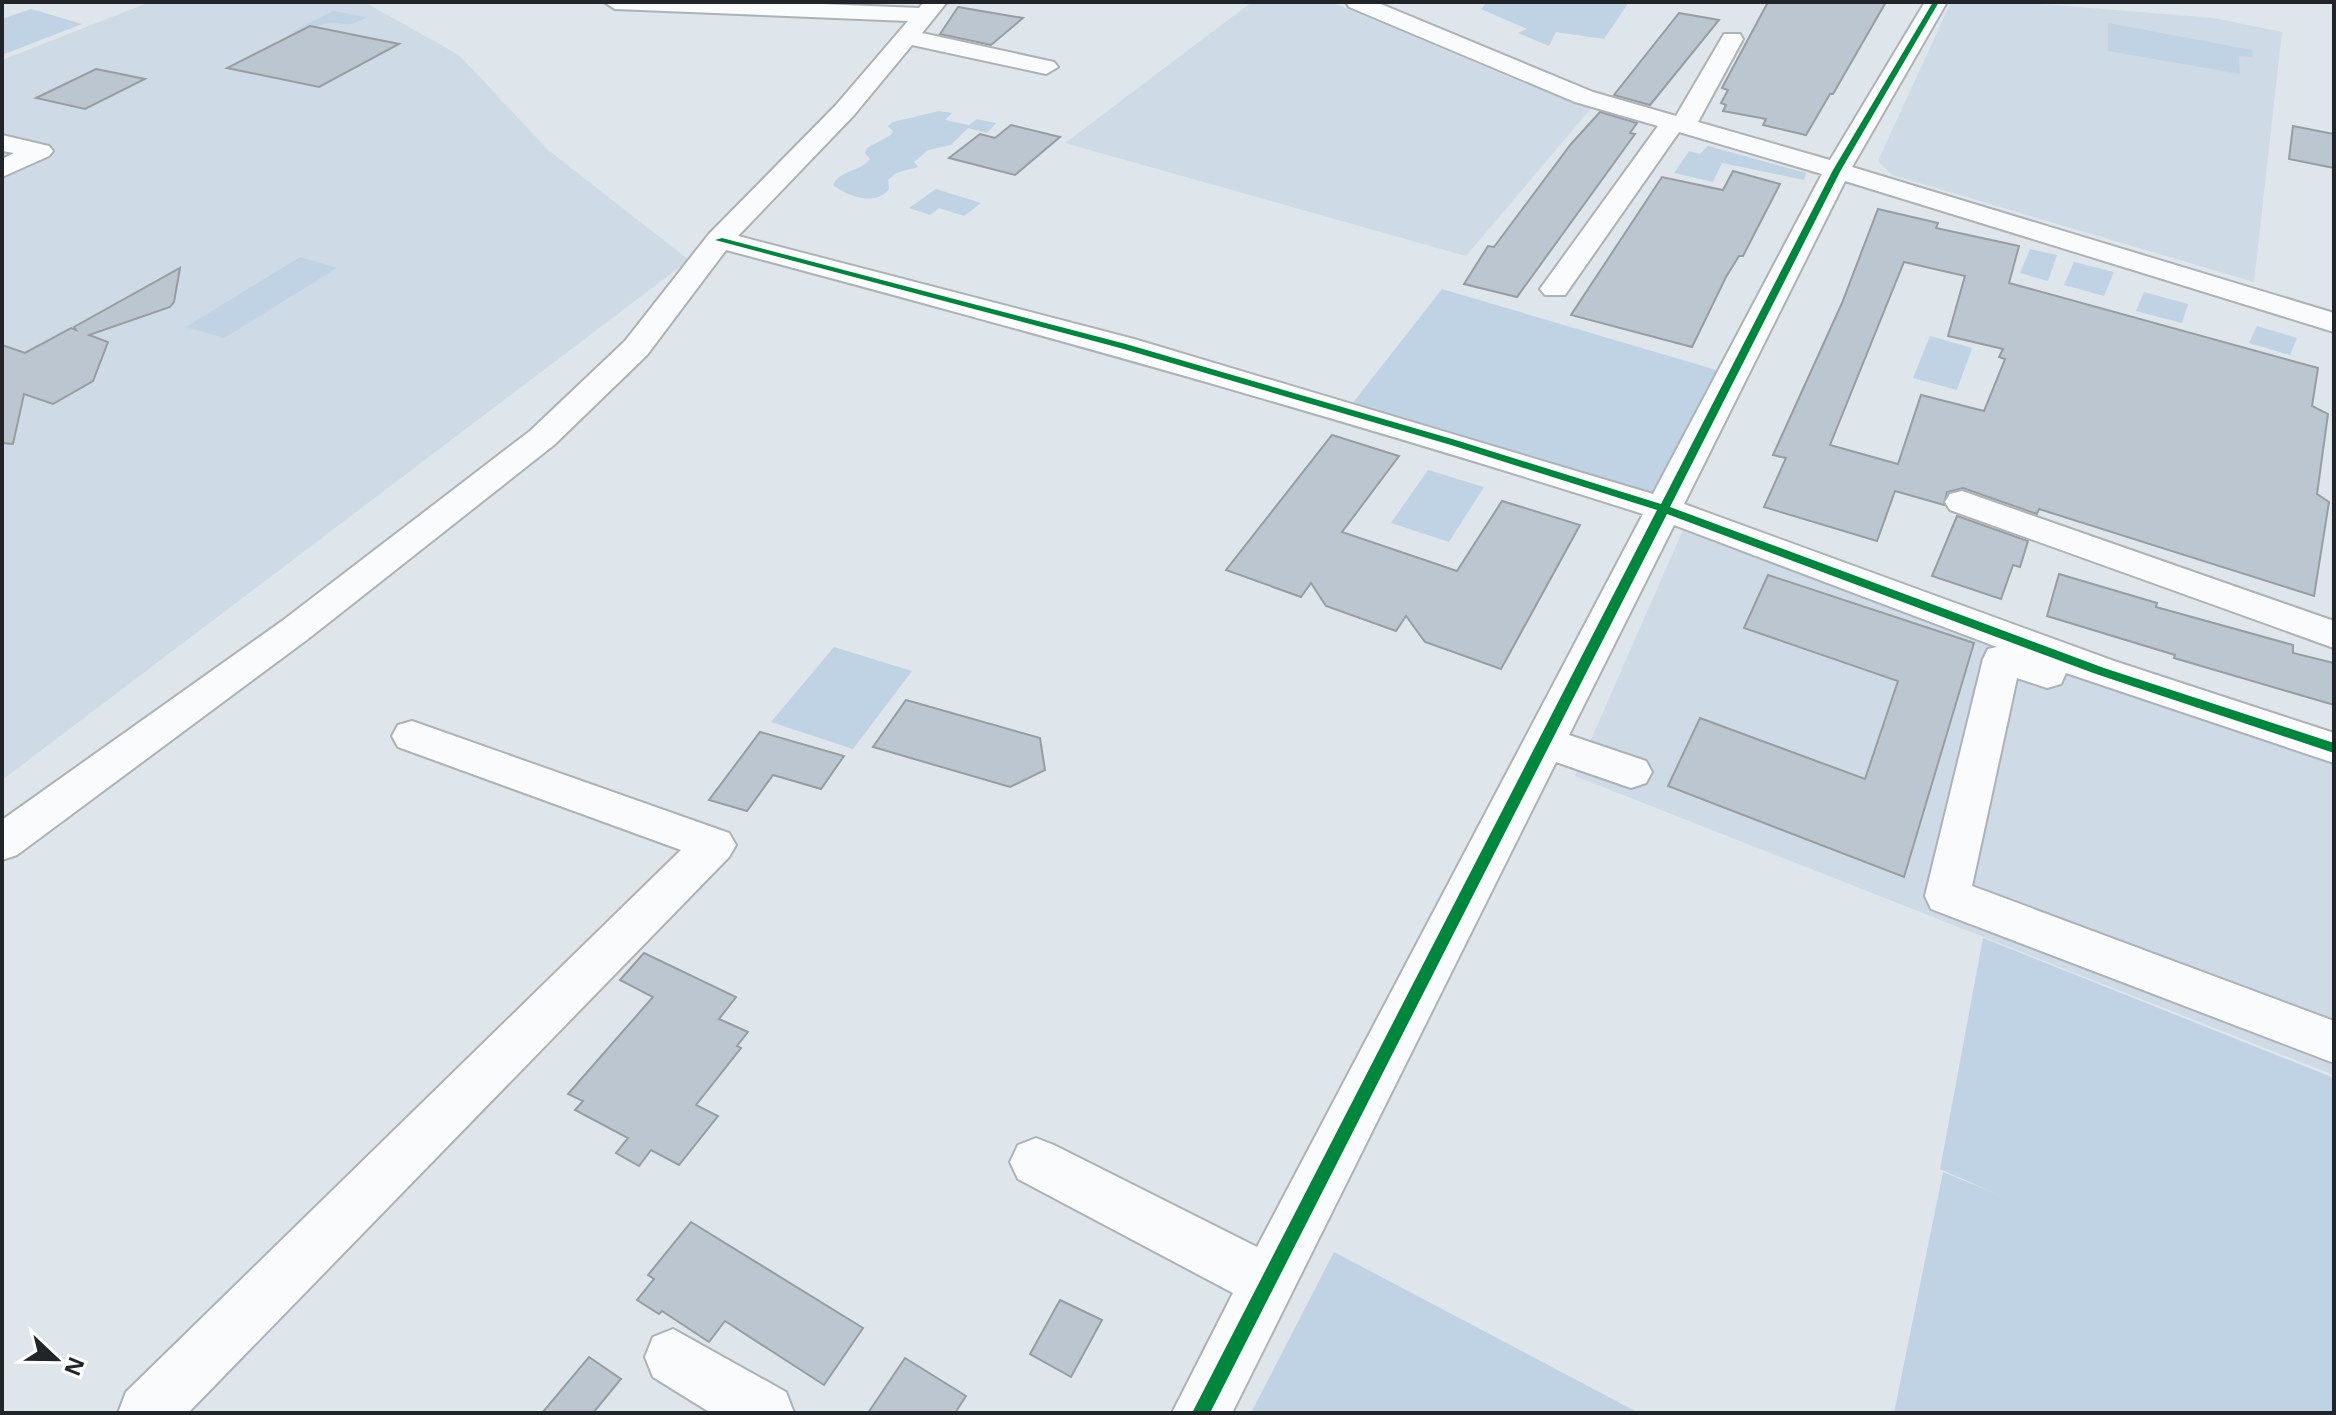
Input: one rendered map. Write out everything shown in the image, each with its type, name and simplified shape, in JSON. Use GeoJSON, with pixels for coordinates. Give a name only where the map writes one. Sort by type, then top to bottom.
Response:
{"type":"FeatureCollection","features":[{"type":"Feature","properties":{"kind":"street"},"geometry":{"type":"LineString","coordinates":[[615,2],[932,9]]}},
{"type":"Feature","properties":{"kind":"street"},"geometry":{"type":"LineString","coordinates":[[1357,2],[1584,97],[1837,170],[2334,323]]}},
{"type":"Feature","properties":{"kind":"street"},"geometry":{"type":"LineString","coordinates":[[1201,1413],[1837,170],[1936,2]]}},
{"type":"Feature","properties":{"kind":"street"},"geometry":{"type":"LineString","coordinates":[[2,843],[295,630],[542,438],[636,348],[719,240],[845,110],[932,9]]}},
{"type":"Feature","properties":{"kind":"street"},"geometry":{"type":"LineString","coordinates":[[908,37],[1046,67]]}},
{"type":"Feature","properties":{"kind":"street"},"geometry":{"type":"LineString","coordinates":[[1555,289],[1678,125],[1732,39]]}},
{"type":"Feature","properties":{"kind":"street"},"geometry":{"type":"LineString","coordinates":[[2,143],[40,151],[2,169]]}},
{"type":"Feature","properties":{"kind":"street"},"geometry":{"type":"LineString","coordinates":[[719,240],[1123,346],[1664,509],[2100,671],[2334,748]]}},
{"type":"Feature","properties":{"kind":"street"},"geometry":{"type":"LineString","coordinates":[[1962,502],[2334,635]]}},
{"type":"Feature","properties":{"kind":"street"},"geometry":{"type":"LineString","coordinates":[[2334,774],[2002,659],[1947,896],[2334,1042]]}},
{"type":"Feature","properties":{"kind":"street"},"geometry":{"type":"LineString","coordinates":[[147,1413],[714,845],[412,736]]}},
{"type":"Feature","properties":{"kind":"street"},"geometry":{"type":"LineString","coordinates":[[1544,742],[1631,772]]}},
{"type":"Feature","properties":{"kind":"street"},"geometry":{"type":"LineString","coordinates":[[1036,1162],[1268,1282]]}},
{"type":"Feature","properties":{"kind":"street"},"geometry":{"type":"LineString","coordinates":[[673,1357],[765,1413]]}},
{"type":"Feature","properties":{"kind":"shaded area"},"geometry":{"type":"Polygon","coordinates":[[[150,2],[364,2],[459,55],[548,150],[689,260],[2,780],[2,60],[150,2]]]}},
{"type":"Feature","properties":{"kind":"shaded area"},"geometry":{"type":"Polygon","coordinates":[[[1252,2],[1331,2],[1521,82],[1593,106],[1466,256],[1065,143],[1252,2]]]}},
{"type":"Feature","properties":{"kind":"shaded area"},"geometry":{"type":"Polygon","coordinates":[[[1487,2],[1629,2],[1604,39],[1556,32],[1549,46],[1518,33],[1527,29],[1481,9],[1487,2]]]}},
{"type":"Feature","properties":{"kind":"shaded area"},"geometry":{"type":"Polygon","coordinates":[[[1951,2],[2015,2],[2213,18],[2282,32],[2254,282],[1892,175],[1878,161],[1951,2]]]}},
{"type":"Feature","properties":{"kind":"shaded area"},"geometry":{"type":"Polygon","coordinates":[[[31,9],[82,24],[2,55],[2,19],[31,9]]]}},
{"type":"Feature","properties":{"kind":"shaded area"},"geometry":{"type":"Polygon","coordinates":[[[333,11],[367,17],[352,24],[329,23],[304,32],[292,32],[333,11]]]}},
{"type":"Feature","properties":{"kind":"shaded area"},"geometry":{"type":"Polygon","coordinates":[[[2108,23],[2252,50],[2253,57],[2239,56],[2240,74],[2108,51],[2108,23]]]}},
{"type":"Feature","properties":{"kind":"shaded area"},"geometry":{"type":"Polygon","coordinates":[[[939,111],[952,113],[945,120],[969,125],[977,119],[996,123],[987,133],[968,128],[951,145],[928,150],[914,162],[918,167],[896,173],[888,180],[889,189],[877,198],[853,196],[833,185],[841,176],[870,159],[865,153],[867,148],[891,135],[893,131],[888,126],[893,122],[939,111]]]}},
{"type":"Feature","properties":{"kind":"shaded area"},"geometry":{"type":"Polygon","coordinates":[[[1708,146],[1806,173],[1804,180],[1722,163],[1713,182],[1674,173],[1689,151],[1700,154],[1708,146]]]}},
{"type":"Feature","properties":{"kind":"shaded area"},"geometry":{"type":"Polygon","coordinates":[[[936,189],[981,203],[964,216],[939,208],[930,215],[909,208],[936,189]]]}},
{"type":"Feature","properties":{"kind":"shaded area"},"geometry":{"type":"Polygon","coordinates":[[[2030,249],[2057,255],[2048,281],[2020,273],[2030,249]]]}},
{"type":"Feature","properties":{"kind":"shaded area"},"geometry":{"type":"Polygon","coordinates":[[[300,257],[337,268],[224,338],[186,327],[300,257]]]}},
{"type":"Feature","properties":{"kind":"shaded area"},"geometry":{"type":"Polygon","coordinates":[[[2074,262],[2114,272],[2104,296],[2064,285],[2074,262]]]}},
{"type":"Feature","properties":{"kind":"shaded area"},"geometry":{"type":"Polygon","coordinates":[[[1442,289],[1723,372],[1656,499],[1352,404],[1442,289]]]}},
{"type":"Feature","properties":{"kind":"shaded area"},"geometry":{"type":"Polygon","coordinates":[[[2144,292],[2188,304],[2182,323],[2136,311],[2144,292]]]}},
{"type":"Feature","properties":{"kind":"shaded area"},"geometry":{"type":"Polygon","coordinates":[[[2257,326],[2297,338],[2290,355],[2249,343],[2257,326]]]}},
{"type":"Feature","properties":{"kind":"shaded area"},"geometry":{"type":"Polygon","coordinates":[[[1930,336],[1972,348],[1957,390],[1913,378],[1930,336]]]}},
{"type":"Feature","properties":{"kind":"shaded area"},"geometry":{"type":"Polygon","coordinates":[[[1428,470],[1484,487],[1449,542],[1391,523],[1428,470]]]}},
{"type":"Feature","properties":{"kind":"shaded area"},"geometry":{"type":"Polygon","coordinates":[[[1683,530],[2101,681],[2334,758],[2334,1075],[1575,776],[1683,530]]]}},
{"type":"Feature","properties":{"kind":"shaded area"},"geometry":{"type":"Polygon","coordinates":[[[834,647],[912,671],[853,749],[771,722],[834,647]]]}},
{"type":"Feature","properties":{"kind":"shaded area"},"geometry":{"type":"Polygon","coordinates":[[[1983,938],[2334,1078],[2334,1413],[1894,1413],[1943,1172],[1999,1195],[1940,1169],[1983,938]]]}},
{"type":"Feature","properties":{"kind":"shaded area"},"geometry":{"type":"Polygon","coordinates":[[[1334,1252],[1639,1413],[1251,1413],[1334,1252]]]}},
{"type":"Feature","properties":{"kind":"building"},"geometry":{"type":"Polygon","coordinates":[[[1768,2],[1886,2],[1806,135],[1763,125],[1766,119],[1723,111],[1726,105],[1721,103],[1728,90],[1722,88],[1768,2]]]}},
{"type":"Feature","properties":{"kind":"building"},"geometry":{"type":"Polygon","coordinates":[[[958,7],[1023,18],[991,45],[940,34],[958,7]]]}},
{"type":"Feature","properties":{"kind":"building"},"geometry":{"type":"Polygon","coordinates":[[[1679,13],[1719,20],[1650,105],[1614,95],[1679,13]]]}},
{"type":"Feature","properties":{"kind":"building"},"geometry":{"type":"Polygon","coordinates":[[[310,26],[399,44],[319,87],[227,68],[310,26]]]}},
{"type":"Feature","properties":{"kind":"building"},"geometry":{"type":"Polygon","coordinates":[[[96,69],[145,79],[85,109],[36,98],[96,69]]]}},
{"type":"Feature","properties":{"kind":"building"},"geometry":{"type":"Polygon","coordinates":[[[1600,112],[1637,123],[1630,133],[1635,134],[1517,297],[1464,284],[1488,246],[1494,247],[1571,144],[1600,112]]]}},
{"type":"Feature","properties":{"kind":"building"},"geometry":{"type":"Polygon","coordinates":[[[1011,125],[1060,137],[1015,175],[949,158],[980,134],[995,138],[1011,125]]]}},
{"type":"Feature","properties":{"kind":"building"},"geometry":{"type":"Polygon","coordinates":[[[2293,126],[2334,134],[2334,168],[2289,159],[2293,126]]]}},
{"type":"Feature","properties":{"kind":"building"},"geometry":{"type":"Polygon","coordinates":[[[1733,171],[1780,184],[1743,256],[1739,256],[1726,277],[1692,347],[1571,315],[1662,177],[1723,190],[1733,171]]]}},
{"type":"Feature","properties":{"kind":"building"},"geometry":{"type":"Polygon","coordinates":[[[1878,209],[1938,223],[1936,228],[2019,246],[2009,283],[2318,368],[2312,406],[2328,414],[2317,494],[2329,502],[2314,596],[2039,509],[2037,514],[1963,488],[1947,492],[1944,505],[1895,491],[1877,541],[1764,507],[1786,458],[1773,455],[1842,303],[1878,209]],[[1904,262],[1830,445],[1898,464],[1921,395],[1984,411],[2005,359],[1999,357],[2003,349],[1948,336],[1965,276],[1904,262]]]}},
{"type":"Feature","properties":{"kind":"building"},"geometry":{"type":"Polygon","coordinates":[[[180,268],[174,302],[170,307],[89,335],[108,342],[93,381],[53,404],[24,394],[13,444],[2,443],[2,345],[25,353],[71,328],[76,330],[74,327],[180,268]]]}},
{"type":"Feature","properties":{"kind":"building"},"geometry":{"type":"Polygon","coordinates":[[[1332,435],[1399,456],[1342,532],[1457,571],[1502,501],[1580,525],[1501,669],[1425,642],[1406,616],[1396,631],[1326,606],[1311,583],[1301,597],[1226,570],[1332,435]]]}},
{"type":"Feature","properties":{"kind":"building"},"geometry":{"type":"Polygon","coordinates":[[[1957,516],[2028,541],[2020,567],[2013,565],[2001,599],[1932,576],[1957,516]]]}},
{"type":"Feature","properties":{"kind":"building"},"geometry":{"type":"Polygon","coordinates":[[[2059,574],[2157,603],[2156,607],[2293,645],[2293,653],[2334,663],[2334,705],[2174,658],[2175,655],[2047,616],[2059,574]]]}},
{"type":"Feature","properties":{"kind":"building"},"geometry":{"type":"Polygon","coordinates":[[[1768,575],[1974,643],[1904,877],[1668,786],[1700,718],[1865,779],[1898,681],[1744,628],[1768,575]]]}},
{"type":"Feature","properties":{"kind":"building"},"geometry":{"type":"Polygon","coordinates":[[[906,700],[1040,738],[1045,770],[1010,787],[873,747],[906,700]]]}},
{"type":"Feature","properties":{"kind":"building"},"geometry":{"type":"Polygon","coordinates":[[[760,732],[844,756],[821,789],[773,775],[747,811],[709,800],[760,732]]]}},
{"type":"Feature","properties":{"kind":"building"},"geometry":{"type":"Polygon","coordinates":[[[644,953],[736,997],[719,1019],[748,1032],[737,1046],[741,1048],[696,1105],[718,1116],[679,1165],[651,1150],[639,1166],[616,1153],[628,1138],[575,1110],[583,1101],[568,1094],[653,997],[620,980],[644,953]]]}},
{"type":"Feature","properties":{"kind":"building"},"geometry":{"type":"Polygon","coordinates":[[[691,1222],[863,1328],[824,1385],[725,1321],[709,1342],[662,1311],[659,1314],[637,1300],[654,1279],[648,1275],[691,1222]]]}},
{"type":"Feature","properties":{"kind":"building"},"geometry":{"type":"Polygon","coordinates":[[[1060,1300],[1102,1320],[1071,1377],[1030,1354],[1060,1300]]]}},
{"type":"Feature","properties":{"kind":"building"},"geometry":{"type":"Polygon","coordinates":[[[589,1357],[621,1379],[593,1413],[542,1413],[589,1357]]]}},
{"type":"Feature","properties":{"kind":"building"},"geometry":{"type":"Polygon","coordinates":[[[905,1358],[966,1396],[955,1413],[868,1413],[905,1358]]]}},
{"type":"Feature","properties":{"kind":"cycle path"},"geometry":{"type":"LineString","coordinates":[[1201,1413],[1837,170],[1936,2]]}},
{"type":"Feature","properties":{"kind":"cycle path"},"geometry":{"type":"LineString","coordinates":[[719,240],[1123,346],[1455,443],[1664,509],[2100,671],[2334,748]]}}]}
